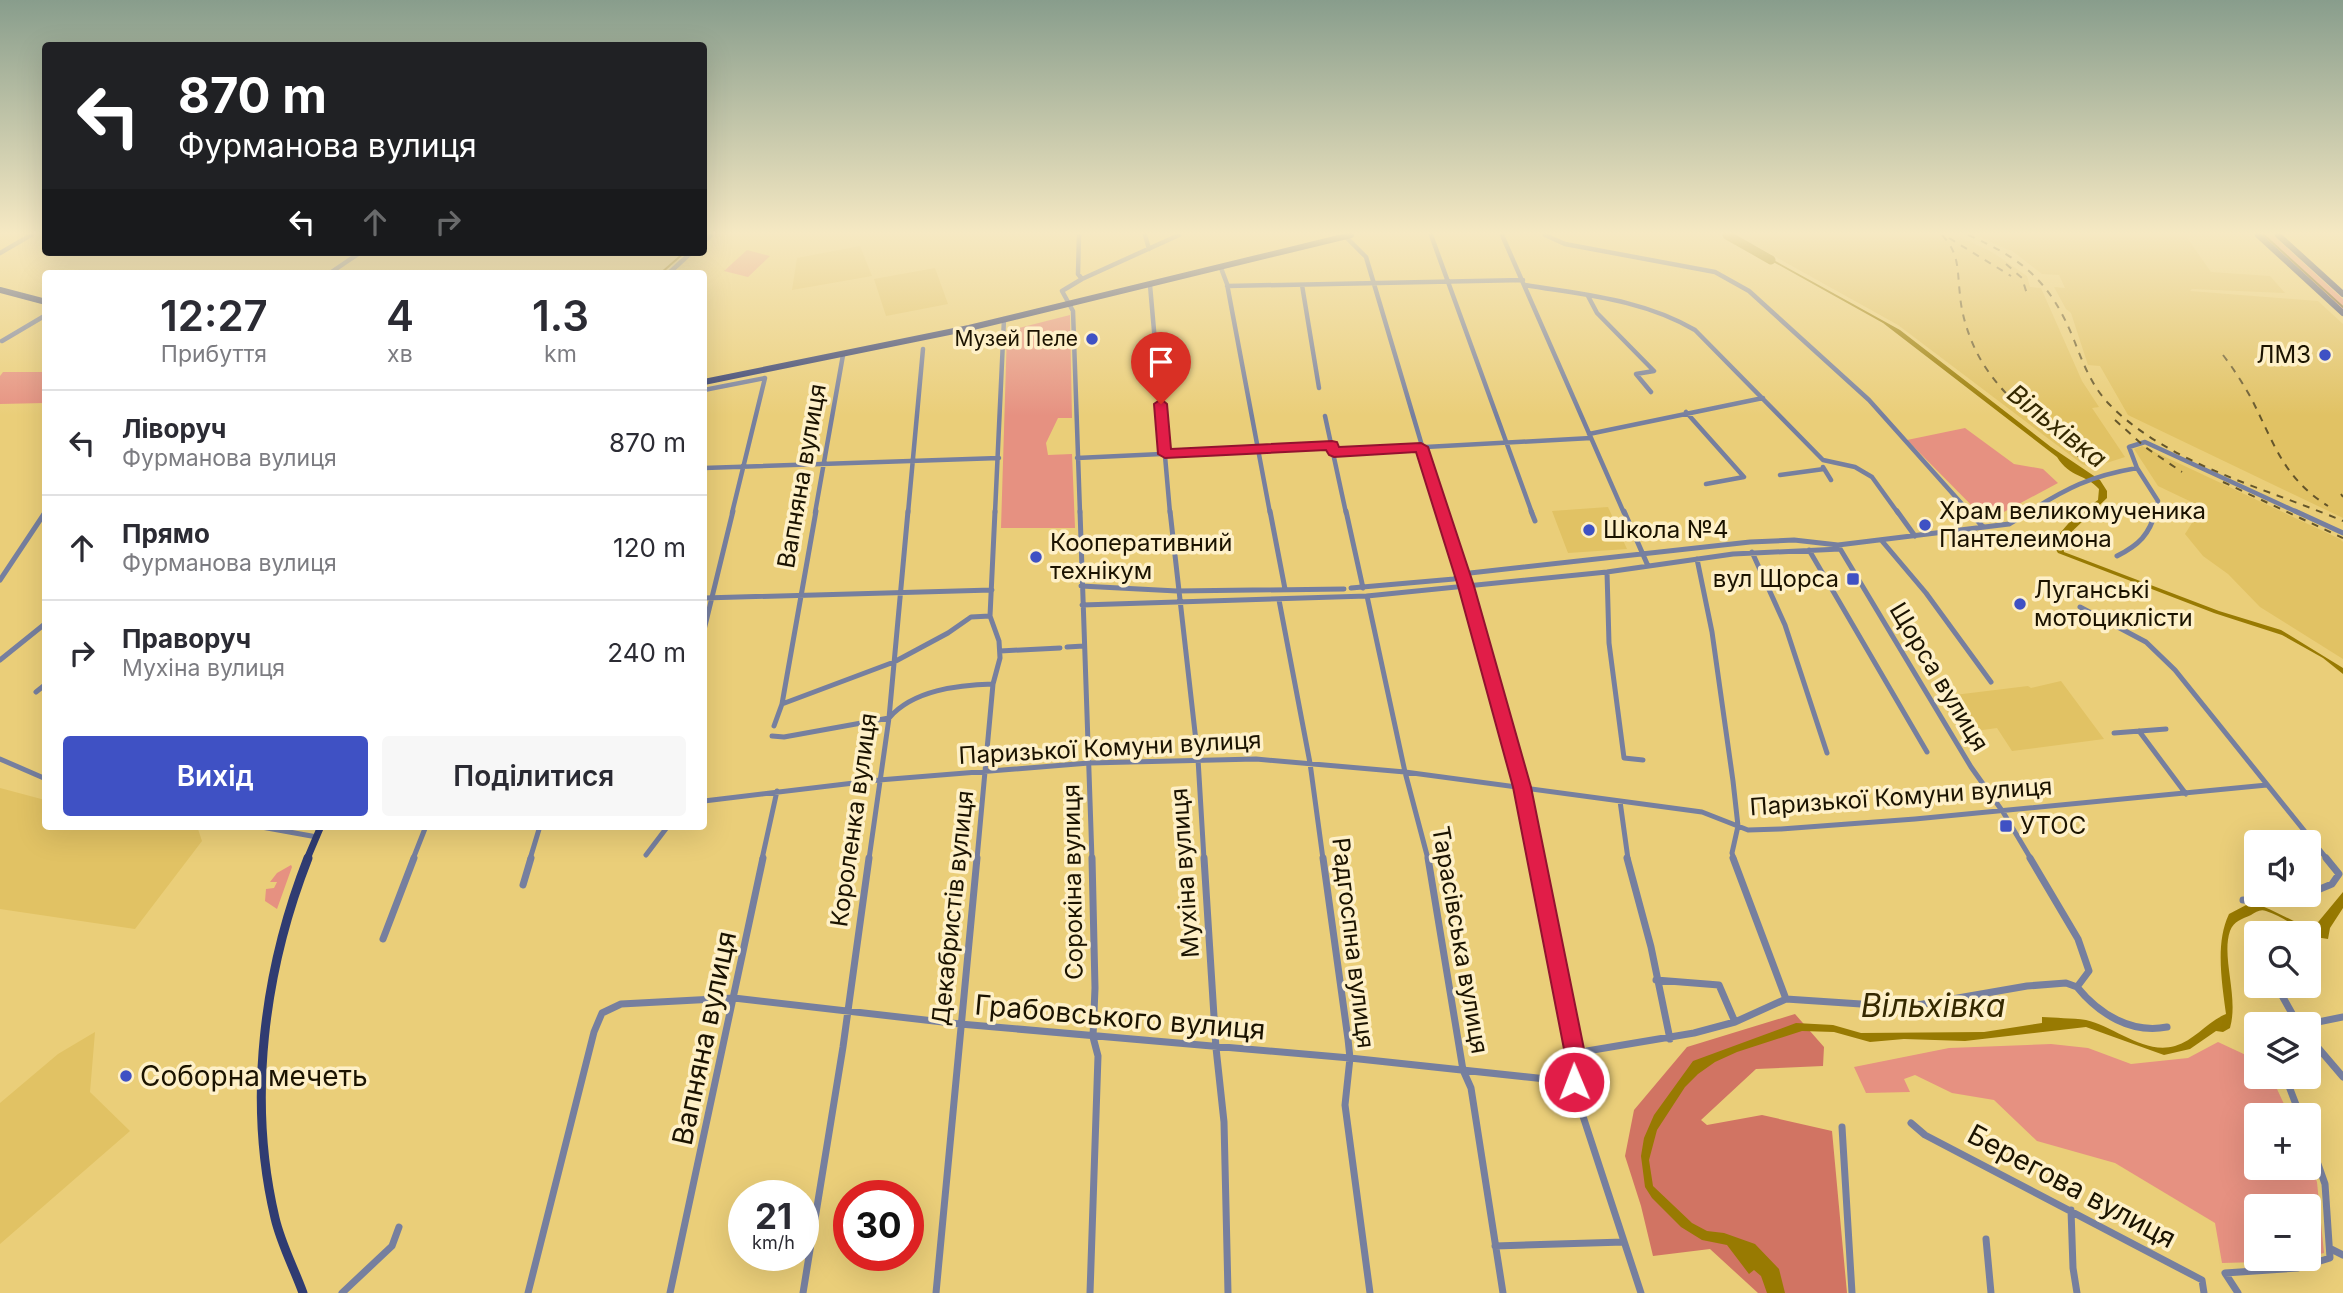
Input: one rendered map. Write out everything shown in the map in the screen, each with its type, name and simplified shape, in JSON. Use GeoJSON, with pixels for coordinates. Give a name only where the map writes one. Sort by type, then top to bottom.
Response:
{"type":"FeatureCollection","features":[{"type":"Feature","properties":{"kind":"main road"},"geometry":{"type":"LineString","coordinates":[[20,295],[42,301]]}},
{"type":"Feature","properties":{"kind":"main road"},"geometry":{"type":"LineString","coordinates":[[707,381],[843,355],[1103,295]]}},
{"type":"Feature","properties":{"kind":"main road"},"geometry":{"type":"LineString","coordinates":[[2324,295],[2343,313]]}},
{"type":"Feature","properties":{"kind":"main road"},"geometry":{"type":"LineString","coordinates":[[303,1293],[275,1220],[266,1168],[262,1115],[267,1033],[277,953],[319,830]]}},
{"type":"Feature","properties":{"kind":"street"},"geometry":{"type":"LineString","coordinates":[[1064,295],[1068,303]]}},
{"type":"Feature","properties":{"kind":"street","name":"Мухіна вулиця"},"geometry":{"type":"LineString","coordinates":[[1151,295],[1177,591],[1198,759],[1216,1048],[1224,1122],[1228,1293]]}},
{"type":"Feature","properties":{"kind":"street"},"geometry":{"type":"LineString","coordinates":[[1229,295],[1285,589]]}},
{"type":"Feature","properties":{"kind":"street"},"geometry":{"type":"LineString","coordinates":[[1305,295],[1319,388]]}},
{"type":"Feature","properties":{"kind":"street"},"geometry":{"type":"LineString","coordinates":[[1378,295],[1421,447],[1466,586],[1522,787],[1574,1049],[1574,1082],[1641,1293]]}},
{"type":"Feature","properties":{"kind":"street"},"geometry":{"type":"LineString","coordinates":[[1454,295],[1535,521]]}},
{"type":"Feature","properties":{"kind":"street"},"geometry":{"type":"LineString","coordinates":[[1529,295],[1648,566]]}},
{"type":"Feature","properties":{"kind":"street"},"geometry":{"type":"LineString","coordinates":[[1585,295],[1643,306],[1679,319],[1695,330],[1823,460],[1861,470],[1872,477],[1916,536]]}},
{"type":"Feature","properties":{"kind":"street"},"geometry":{"type":"LineString","coordinates":[[1754,295],[1869,400],[1983,527]]}},
{"type":"Feature","properties":{"kind":"street"},"geometry":{"type":"LineString","coordinates":[[1588,296],[1597,313],[1654,371],[1636,374],[1651,393]]}},
{"type":"Feature","properties":{"kind":"street","name":"Сорокіна вулиця"},"geometry":{"type":"LineString","coordinates":[[1068,303],[1073,311],[1089,763],[1095,988],[1093,1037],[1098,1056],[1090,1293]]}},
{"type":"Feature","properties":{"kind":"street"},"geometry":{"type":"LineString","coordinates":[[2,341],[42,317]]}},
{"type":"Feature","properties":{"kind":"street","name":"Декабристів вулиця"},"geometry":{"type":"LineString","coordinates":[[936,1293],[993,684],[999,673],[1001,642],[990,616],[1004,319]]}},
{"type":"Feature","properties":{"kind":"street","name":"Короленка вулиця"},"geometry":{"type":"LineString","coordinates":[[803,1293],[848,1011],[889,718],[923,349]]}},
{"type":"Feature","properties":{"kind":"street","name":"Вапняна вулиця"},"geometry":{"type":"LineString","coordinates":[[774,726],[782,704],[843,355]]}},
{"type":"Feature","properties":{"kind":"street"},"geometry":{"type":"LineString","coordinates":[[707,389],[765,378],[707,618]]}},
{"type":"Feature","properties":{"kind":"street"},"geometry":{"type":"LineString","coordinates":[[1077,458],[1260,450],[1421,447],[1590,436],[1686,412],[1763,398]]}},
{"type":"Feature","properties":{"kind":"street"},"geometry":{"type":"LineString","coordinates":[[1686,412],[1744,477],[1706,484]]}},
{"type":"Feature","properties":{"kind":"street"},"geometry":{"type":"LineString","coordinates":[[1325,416],[1363,588]]}},
{"type":"Feature","properties":{"kind":"street"},"geometry":{"type":"LineString","coordinates":[[2117,556],[2135,549],[2149,535],[2158,501],[2137,468],[2129,447],[2145,442],[2343,533]]}},
{"type":"Feature","properties":{"kind":"street"},"geometry":{"type":"LineString","coordinates":[[707,468],[999,458]]}},
{"type":"Feature","properties":{"kind":"street"},"geometry":{"type":"LineString","coordinates":[[1823,460],[1824,469],[1831,480]]}},
{"type":"Feature","properties":{"kind":"street"},"geometry":{"type":"LineString","coordinates":[[1082,605],[1367,596],[1606,572],[1752,552],[1839,547],[2008,524],[2070,486],[2114,472],[2137,468]]}},
{"type":"Feature","properties":{"kind":"street"},"geometry":{"type":"LineString","coordinates":[[1780,475],[1824,469]]}},
{"type":"Feature","properties":{"kind":"street"},"geometry":{"type":"LineString","coordinates":[[0,580],[42,517]]}},
{"type":"Feature","properties":{"kind":"street"},"geometry":{"type":"LineString","coordinates":[[35,528],[42,527]]}},
{"type":"Feature","properties":{"kind":"street"},"geometry":{"type":"LineString","coordinates":[[1081,586],[1177,591],[1363,588],[1454,579],[1461,574],[1750,542],[1794,540],[1839,547]]}},
{"type":"Feature","properties":{"kind":"street"},"geometry":{"type":"LineString","coordinates":[[1882,541],[1926,593],[1991,682]]}},
{"type":"Feature","properties":{"kind":"street","name":"Щорса вулиця"},"geometry":{"type":"LineString","coordinates":[[1839,547],[1971,767],[2003,812],[2086,957],[2089,971],[2077,987]]}},
{"type":"Feature","properties":{"kind":"street"},"geometry":{"type":"LineString","coordinates":[[1809,550],[1927,752]]}},
{"type":"Feature","properties":{"kind":"street"},"geometry":{"type":"LineString","coordinates":[[1752,552],[1766,580],[1807,687],[1827,753]]}},
{"type":"Feature","properties":{"kind":"street"},"geometry":{"type":"LineString","coordinates":[[1697,559],[1712,632],[1738,826],[1732,853],[1750,908],[1786,999]]}},
{"type":"Feature","properties":{"kind":"street"},"geometry":{"type":"LineString","coordinates":[[1606,572],[1609,643],[1624,758],[1643,760]]}},
{"type":"Feature","properties":{"kind":"street"},"geometry":{"type":"LineString","coordinates":[[707,598],[992,590]]}},
{"type":"Feature","properties":{"kind":"street","name":"Тарасівська вулиця"},"geometry":{"type":"LineString","coordinates":[[1367,596],[1405,772],[1426,848],[1463,1070],[1471,1088],[1503,1293]]}},
{"type":"Feature","properties":{"kind":"street","name":"Радгоспна вулиця"},"geometry":{"type":"LineString","coordinates":[[1279,600],[1310,763],[1350,1058],[1345,1105],[1370,1293]]}},
{"type":"Feature","properties":{"kind":"street"},"geometry":{"type":"LineString","coordinates":[[2080,607],[2147,642],[2191,689],[2303,830]]}},
{"type":"Feature","properties":{"kind":"street"},"geometry":{"type":"LineString","coordinates":[[782,704],[894,662],[948,633],[961,621],[971,617],[990,616]]}},
{"type":"Feature","properties":{"kind":"street"},"geometry":{"type":"LineString","coordinates":[[0,660],[42,626]]}},
{"type":"Feature","properties":{"kind":"street"},"geometry":{"type":"LineString","coordinates":[[1000,651],[1084,646]]}},
{"type":"Feature","properties":{"kind":"street"},"geometry":{"type":"LineString","coordinates":[[772,736],[784,737],[889,718],[893,710],[901,705],[927,695],[993,684]]}},
{"type":"Feature","properties":{"kind":"street"},"geometry":{"type":"LineString","coordinates":[[36,692],[42,687]]}},
{"type":"Feature","properties":{"kind":"street"},"geometry":{"type":"LineString","coordinates":[[2114,733],[2166,729]]}},
{"type":"Feature","properties":{"kind":"street"},"geometry":{"type":"LineString","coordinates":[[2138,731],[2186,794]]}},
{"type":"Feature","properties":{"kind":"street"},"geometry":{"type":"LineString","coordinates":[[0,759],[42,777]]}},
{"type":"Feature","properties":{"kind":"street","name":"Паризької Комуни вулиця"},"geometry":{"type":"LineString","coordinates":[[707,802],[879,780],[1089,763],[1256,759],[1405,772],[1620,801],[1702,813],[1748,830],[2003,812],[2267,785]]}},
{"type":"Feature","properties":{"kind":"street","name":"Вапняна вулиця"},"geometry":{"type":"LineString","coordinates":[[670,1293],[777,792]]}},
{"type":"Feature","properties":{"kind":"street"},"geometry":{"type":"LineString","coordinates":[[1620,801],[1625,831],[1624,846],[1651,947],[1670,1039]]}},
{"type":"Feature","properties":{"kind":"street"},"geometry":{"type":"LineString","coordinates":[[280,830],[317,836]]}},
{"type":"Feature","properties":{"kind":"street"},"geometry":{"type":"LineString","coordinates":[[383,939],[424,830]]}},
{"type":"Feature","properties":{"kind":"street"},"geometry":{"type":"LineString","coordinates":[[523,885],[539,830]]}},
{"type":"Feature","properties":{"kind":"street"},"geometry":{"type":"LineString","coordinates":[[646,855],[665,830]]}},
{"type":"Feature","properties":{"kind":"street"},"geometry":{"type":"LineString","coordinates":[[2321,852],[2339,874],[2332,884],[2321,889]]}},
{"type":"Feature","properties":{"kind":"street"},"geometry":{"type":"LineString","coordinates":[[1656,980],[1719,985],[1735,1022]]}},
{"type":"Feature","properties":{"kind":"street"},"geometry":{"type":"LineString","coordinates":[[1573,1067],[1587,1051],[1670,1039],[1735,1022],[1786,999],[1906,1007],[2027,986],[2066,983],[2077,987],[2086,1000],[2136,1027],[2157,1031],[2167,1027]]}},
{"type":"Feature","properties":{"kind":"street","name":"Грабовського вулиця"},"geometry":{"type":"LineString","coordinates":[[528,1293],[594,1032],[602,1013],[621,1003],[734,998],[960,1024],[1350,1058],[1574,1082]]}},
{"type":"Feature","properties":{"kind":"street"},"geometry":{"type":"LineString","coordinates":[[2321,1021],[2343,1017]]}},
{"type":"Feature","properties":{"kind":"street"},"geometry":{"type":"LineString","coordinates":[[2321,1051],[2343,1077]]}},
{"type":"Feature","properties":{"kind":"street","name":"Берегова вулиця"},"geometry":{"type":"LineString","coordinates":[[1912,1123],[1925,1135],[2202,1280],[2204,1293]]}},
{"type":"Feature","properties":{"kind":"street"},"geometry":{"type":"LineString","coordinates":[[1842,1127],[1852,1293]]}},
{"type":"Feature","properties":{"kind":"street"},"geometry":{"type":"LineString","coordinates":[[2238,1293],[2225,1273],[2298,1268],[2330,1258],[2325,1184],[2321,1173]]}},
{"type":"Feature","properties":{"kind":"street"},"geometry":{"type":"LineString","coordinates":[[2071,1210],[2073,1268],[2077,1293]]}},
{"type":"Feature","properties":{"kind":"street"},"geometry":{"type":"LineString","coordinates":[[342,1293],[392,1246],[399,1227]]}},
{"type":"Feature","properties":{"kind":"street"},"geometry":{"type":"LineString","coordinates":[[1986,1239],[1992,1293]]}},
{"type":"Feature","properties":{"kind":"street"},"geometry":{"type":"LineString","coordinates":[[1496,1246],[1624,1242]]}},
{"type":"Feature","properties":{"kind":"street"},"geometry":{"type":"LineString","coordinates":[[2331,1249],[2343,1255]]}},
{"type":"Feature","properties":{"kind":"shaded area"},"geometry":{"type":"Polygon","coordinates":[[[879,295],[945,295],[948,304],[886,316],[879,295]]]}},
{"type":"Feature","properties":{"kind":"shaded area"},"geometry":{"type":"Polygon","coordinates":[[[1833,295],[1900,330],[2051,447],[2100,480],[2107,491],[2107,498],[2062,541],[2064,552],[2219,611],[2281,630],[2343,668],[2343,674],[2323,658],[2282,635],[2214,613],[2058,553],[2053,545],[2054,540],[2074,517],[2098,500],[2099,489],[2067,469],[2057,457],[1883,323],[1833,295]]]}},
{"type":"Feature","properties":{"kind":"shaded area"},"geometry":{"type":"Polygon","coordinates":[[[1845,295],[2044,295],[2082,381],[2099,407],[2092,408],[2125,457],[2091,468],[2082,464],[1898,325],[1845,295]]]}},
{"type":"Feature","properties":{"kind":"shaded area"},"geometry":{"type":"Polygon","coordinates":[[[2059,295],[2246,295],[2318,301],[2343,324],[2343,518],[2128,415],[2100,366],[2088,365],[2071,313],[2059,295]]]}},
{"type":"Feature","properties":{"kind":"shaded area"},"geometry":{"type":"Polygon","coordinates":[[[2327,295],[2339,295],[2343,299],[2343,310],[2327,295]]]}},
{"type":"Feature","properties":{"kind":"shaded area"},"geometry":{"type":"Polygon","coordinates":[[[1070,315],[1072,418],[1058,418],[1046,443],[1048,455],[1072,454],[1075,528],[1001,528],[1007,331],[1070,315]]]}},
{"type":"Feature","properties":{"kind":"shaded area"},"geometry":{"type":"Polygon","coordinates":[[[3,372],[42,372],[42,403],[0,404],[0,376],[3,372]]]}},
{"type":"Feature","properties":{"kind":"shaded area"},"geometry":{"type":"Polygon","coordinates":[[[1965,428],[2014,464],[2043,469],[2058,483],[1987,521],[1907,440],[1965,428]]]}},
{"type":"Feature","properties":{"kind":"shaded area"},"geometry":{"type":"Polygon","coordinates":[[[2142,446],[2343,542],[2343,659],[2260,607],[2228,574],[2203,556],[2185,534],[2202,507],[2158,486],[2134,449],[2142,446]]]}},
{"type":"Feature","properties":{"kind":"shaded area","name":"Школа №4"},"geometry":{"type":"Polygon","coordinates":[[[1608,507],[1627,549],[1568,553],[1552,511],[1608,507]]]}},
{"type":"Feature","properties":{"kind":"shaded area"},"geometry":{"type":"Polygon","coordinates":[[[2061,681],[2104,739],[2012,751],[1997,728],[1961,733],[1938,697],[2028,686],[2031,688],[2061,681]]]}},
{"type":"Feature","properties":{"kind":"shaded area"},"geometry":{"type":"Polygon","coordinates":[[[0,788],[42,799],[42,830],[198,830],[202,841],[135,929],[0,909],[0,788]]]}},
{"type":"Feature","properties":{"kind":"shaded area"},"geometry":{"type":"Polygon","coordinates":[[[291,865],[277,909],[265,901],[266,889],[274,888],[277,882],[270,882],[277,873],[291,865]]]}},
{"type":"Feature","properties":{"kind":"shaded area"},"geometry":{"type":"Polygon","coordinates":[[[2343,892],[2343,908],[2330,928],[2328,939],[2321,937],[2319,921],[2343,892]]]}},
{"type":"Feature","properties":{"kind":"shaded area"},"geometry":{"type":"Polygon","coordinates":[[[2244,906],[2266,908],[2294,921],[2287,921],[2264,910],[2234,925],[2230,931],[2227,953],[2233,1003],[2230,1028],[2223,1032],[2216,1031],[2190,1049],[2164,1055],[2086,1027],[1965,1041],[1904,1039],[1870,1042],[1834,1032],[1802,1031],[1737,1052],[1698,1074],[1685,1087],[1657,1130],[1649,1160],[1653,1186],[1692,1223],[1707,1231],[1724,1233],[1755,1244],[1779,1269],[1785,1293],[1767,1293],[1761,1276],[1754,1270],[1749,1274],[1727,1245],[1702,1240],[1681,1227],[1652,1198],[1645,1187],[1641,1156],[1644,1138],[1654,1115],[1693,1061],[1796,1023],[1833,1025],[1861,1033],[1984,1032],[2042,1023],[2042,1017],[2069,1018],[2097,1023],[2152,1047],[2175,1046],[2189,1040],[2226,1014],[2221,950],[2229,914],[2244,906]]]}},
{"type":"Feature","properties":{"kind":"shaded area"},"geometry":{"type":"Polygon","coordinates":[[[1795,1014],[1824,1047],[1823,1066],[1756,1069],[1701,1120],[1707,1125],[1762,1115],[1832,1131],[1847,1293],[1758,1293],[1710,1249],[1653,1256],[1625,1156],[1634,1110],[1687,1047],[1795,1014]]]}},
{"type":"Feature","properties":{"kind":"shaded area"},"geometry":{"type":"Polygon","coordinates":[[[95,1032],[90,1092],[130,1131],[0,1244],[0,1103],[58,1054],[95,1032]]]}},
{"type":"Feature","properties":{"kind":"shaded area"},"geometry":{"type":"Polygon","coordinates":[[[2218,1042],[2244,1054],[2244,1089],[2277,1089],[2283,1103],[2244,1103],[2244,1180],[2317,1182],[2318,1194],[2244,1194],[2244,1262],[2222,1263],[2215,1223],[2115,1163],[2037,1141],[1994,1100],[1952,1093],[1915,1075],[1904,1079],[1910,1092],[1866,1093],[1854,1067],[1949,1048],[2051,1044],[2088,1048],[2131,1064],[2188,1058],[2218,1042]]]}},
{"type":"Feature","properties":{"kind":"shaded area"},"geometry":{"type":"Polygon","coordinates":[[[2321,1223],[2324,1253],[2321,1254],[2321,1223]]]}},
{"type":"Feature","properties":{"kind":"tram line"},"geometry":{"type":"LineString","coordinates":[[2330,295],[2343,307]]}},
{"type":"Feature","properties":{"kind":"railway"},"geometry":{"type":"LineString","coordinates":[[1961,295],[1970,337],[1990,374],[2017,405],[2082,459]]}},
{"type":"Feature","properties":{"kind":"railway"},"geometry":{"type":"LineString","coordinates":[[2050,295],[2065,320],[2093,383],[2110,405],[2134,426],[2189,459],[2343,521]]}},
{"type":"Feature","properties":{"kind":"railway"},"geometry":{"type":"LineString","coordinates":[[2223,355],[2250,396],[2289,471],[2312,495],[2328,506]]}},
{"type":"Feature","properties":{"kind":"railway"},"geometry":{"type":"LineString","coordinates":[[2115,420],[2145,447],[2182,472]]}},
{"type":"Feature","properties":{"kind":"railway"},"geometry":{"type":"LineString","coordinates":[[2223,482],[2343,538]]}},
{"type":"Feature","properties":{"kind":"place","name":"Музей Пеле"},"geometry":{"type":"Point","coordinates":[1092,339]}},
{"type":"Feature","properties":{"kind":"place","name":"ЛМЗ"},"geometry":{"type":"Point","coordinates":[2325,355]}},
{"type":"Feature","properties":{"kind":"place","name":"Храм великомученика Пантелеимона"},"geometry":{"type":"Point","coordinates":[1925,525]}},
{"type":"Feature","properties":{"kind":"place","name":"Школа №4"},"geometry":{"type":"Point","coordinates":[1589,530]}},
{"type":"Feature","properties":{"kind":"place","name":"Кооперативний технікум"},"geometry":{"type":"Point","coordinates":[1036,557]}},
{"type":"Feature","properties":{"kind":"place","name":"вул Щорса"},"geometry":{"type":"Point","coordinates":[1853,579]}},
{"type":"Feature","properties":{"kind":"place","name":"Луганські мотоциклісти"},"geometry":{"type":"Point","coordinates":[2020,604]}},
{"type":"Feature","properties":{"kind":"place","name":"УТОС"},"geometry":{"type":"Point","coordinates":[2006,826]}},
{"type":"Feature","properties":{"kind":"place","name":"Соборна мечеть"},"geometry":{"type":"Point","coordinates":[126,1076]}},
{"type":"Feature","properties":{"kind":"route"},"geometry":{"type":"LineString","coordinates":[[1161,404],[1165,454],[1295,446],[1332,446],[1334,452],[1421,447],[1466,586],[1522,787],[1567,1025],[1574,1049],[1574,1082]]}},
{"type":"Feature","properties":{"kind":"water label","name":"Вільхівка"},"geometry":{"type":"Point","coordinates":[2057,426]}},
{"type":"Feature","properties":{"kind":"water label","name":"Вільхівка"},"geometry":{"type":"Point","coordinates":[1933,1006]}}]}
